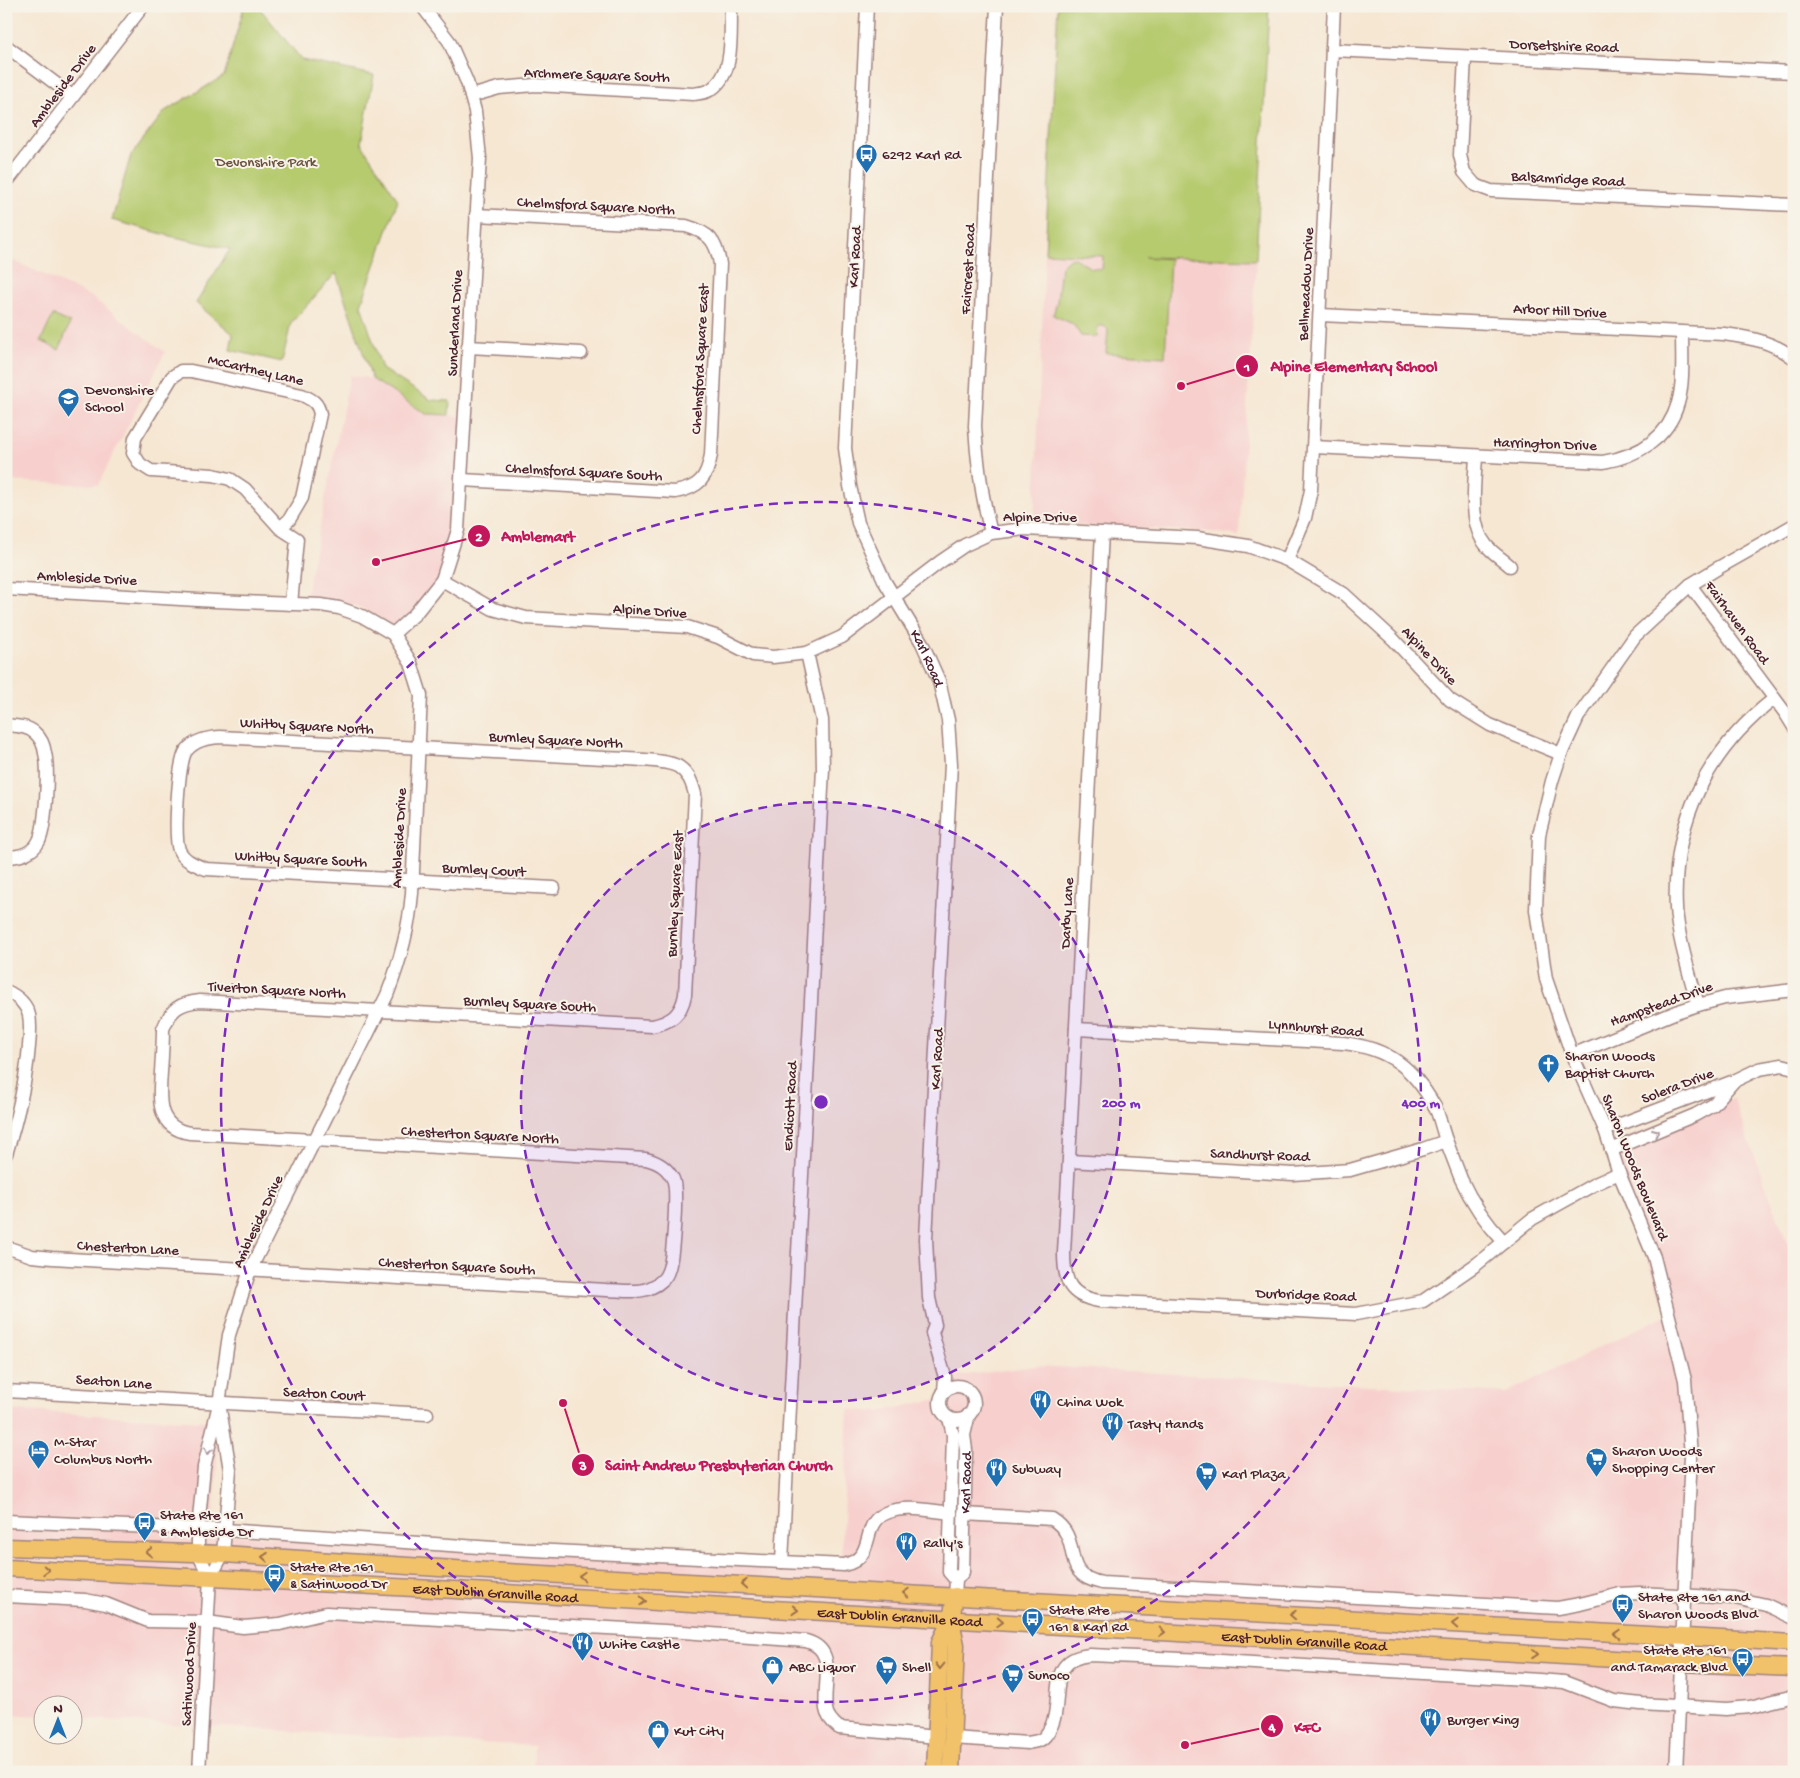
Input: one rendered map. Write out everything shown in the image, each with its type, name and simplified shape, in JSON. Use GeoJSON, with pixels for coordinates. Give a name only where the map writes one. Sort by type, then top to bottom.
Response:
{"type":"FeatureCollection","features":[{"type":"Feature","properties":{"kind":"main road","name":"East Dublin Granville Road"},"geometry":{"type":"LineString","coordinates":[[6,1547],[223,1554],[462,1570],[956,1588],[1683,1638],[1794,1643]]}},
{"type":"Feature","properties":{"kind":"main road","name":"East Dublin Granville Road"},"geometry":{"type":"LineString","coordinates":[[6,1568],[465,1590],[1682,1663],[1794,1668]]}},
{"type":"Feature","properties":{"kind":"main road","name":"Karl Road"},"geometry":{"type":"LineString","coordinates":[[935,1772],[944,1737],[956,1642],[951,1620],[956,1588]]}},
{"type":"Feature","properties":{"kind":"main road"},"geometry":{"type":"LineString","coordinates":[[1682,1663],[1712,1655],[1794,1660]]}},
{"type":"Feature","properties":{"kind":"main road","name":"Karl Road"},"geometry":{"type":"LineString","coordinates":[[944,1737],[951,1772]]}},
{"type":"Feature","properties":{"kind":"street","name":"Ambleside Drive"},"geometry":{"type":"LineString","coordinates":[[6,183],[143,6]]}},
{"type":"Feature","properties":{"kind":"street","name":"Sunderland Drive"},"geometry":{"type":"LineString","coordinates":[[393,634],[415,614],[442,580],[458,530],[480,158],[478,129],[471,96],[449,41],[422,6]]}},
{"type":"Feature","properties":{"kind":"street","name":"Archmere Square South"},"geometry":{"type":"LineString","coordinates":[[471,96],[499,88],[536,85],[693,94],[707,91],[720,83],[726,74],[731,6]]}},
{"type":"Feature","properties":{"kind":"street","name":"Karl Road"},"geometry":{"type":"LineString","coordinates":[[868,6],[845,448],[850,486],[858,523],[885,582],[922,643],[939,681],[948,720],[950,764],[926,1239],[929,1298],[935,1324],[932,1333],[945,1377],[944,1391]]}},
{"type":"Feature","properties":{"kind":"street","name":"Faircrest Road"},"geometry":{"type":"LineString","coordinates":[[991,533],[976,453],[976,426],[997,6]]}},
{"type":"Feature","properties":{"kind":"street","name":"Bellmeadow Drive"},"geometry":{"type":"LineString","coordinates":[[1287,560],[1305,518],[1311,490],[1334,6]]}},
{"type":"Feature","properties":{"kind":"street"},"geometry":{"type":"LineString","coordinates":[[6,46],[72,96]]}},
{"type":"Feature","properties":{"kind":"street","name":"Dorsetshire Road"},"geometry":{"type":"LineString","coordinates":[[1332,50],[1794,72]]}},
{"type":"Feature","properties":{"kind":"street","name":"Balsamridge Road"},"geometry":{"type":"LineString","coordinates":[[1465,56],[1460,155],[1464,172],[1475,185],[1491,191],[1794,204]]}},
{"type":"Feature","properties":{"kind":"street","name":"Chelmsford Square North"},"geometry":{"type":"LineString","coordinates":[[476,215],[686,226],[700,230],[711,238]]}},
{"type":"Feature","properties":{"kind":"street","name":"Chelmsford Square East"},"geometry":{"type":"LineString","coordinates":[[701,480],[708,468],[711,455],[720,274],[718,250],[711,238]]}},
{"type":"Feature","properties":{"kind":"street","name":"Arbor Hill Drive"},"geometry":{"type":"LineString","coordinates":[[1320,315],[1724,334],[1755,338],[1780,348],[1794,358]]}},
{"type":"Feature","properties":{"kind":"street","name":"Harrington Drive"},"geometry":{"type":"LineString","coordinates":[[1314,447],[1602,462],[1620,459],[1643,449],[1656,440],[1667,426],[1678,403],[1682,333]]}},
{"type":"Feature","properties":{"kind":"street"},"geometry":{"type":"LineString","coordinates":[[468,348],[581,353]]}},
{"type":"Feature","properties":{"kind":"street","name":"McCartney Lane"},"geometry":{"type":"LineString","coordinates":[[181,371],[191,371],[302,396],[314,401],[318,405],[320,414],[302,498],[288,520],[280,528],[245,489],[230,479],[213,475],[151,471],[140,464],[133,453],[135,438],[172,377],[181,371]]}},
{"type":"Feature","properties":{"kind":"street"},"geometry":{"type":"LineString","coordinates":[[1476,456],[1474,503],[1476,525],[1485,545],[1510,566]]}},
{"type":"Feature","properties":{"kind":"street","name":"Chelmsford Square South"},"geometry":{"type":"LineString","coordinates":[[462,480],[675,492],[690,489],[701,480]]}},
{"type":"Feature","properties":{"kind":"street","name":"Sharon Woods Boulevard"},"geometry":{"type":"LineString","coordinates":[[1676,1772],[1691,1455],[1685,1380],[1654,1257],[1619,1173],[1605,1130],[1572,1055],[1546,979],[1536,910],[1539,835],[1552,780],[1561,754],[1578,717],[1634,636],[1690,585],[1794,525]]}},
{"type":"Feature","properties":{"kind":"street"},"geometry":{"type":"LineString","coordinates":[[280,528],[297,539],[291,604]]}},
{"type":"Feature","properties":{"kind":"street","name":"Alpine Drive"},"geometry":{"type":"LineString","coordinates":[[442,580],[493,609],[526,618],[687,627],[718,637],[752,655],[773,657],[807,653],[842,637],[965,545],[991,533],[1026,529],[1197,538],[1248,546],[1287,560],[1344,594],[1393,639],[1450,700],[1490,725],[1561,754]]}},
{"type":"Feature","properties":{"kind":"street","name":"Darby Lane"},"geometry":{"type":"LineString","coordinates":[[1074,1292],[1067,1281],[1064,1270],[1102,533]]}},
{"type":"Feature","properties":{"kind":"street","name":"Fairhaven Road"},"geometry":{"type":"LineString","coordinates":[[1690,585],[1794,727]]}},
{"type":"Feature","properties":{"kind":"street","name":"Ambleside Drive"},"geometry":{"type":"LineString","coordinates":[[6,589],[321,604],[339,608],[362,616],[393,634],[411,662],[421,695],[420,748],[410,918],[403,949],[386,996],[250,1270],[229,1335],[219,1404],[204,1468],[198,1529],[198,1553],[210,1578]]}},
{"type":"Feature","properties":{"kind":"street","name":"Endicott Road"},"geometry":{"type":"LineString","coordinates":[[782,1562],[823,769],[822,720],[807,653]]}},
{"type":"Feature","properties":{"kind":"street"},"geometry":{"type":"LineString","coordinates":[[1698,1005],[1686,963],[1676,910],[1678,858],[1688,814],[1703,781],[1726,744],[1752,716],[1774,698]]}},
{"type":"Feature","properties":{"kind":"street"},"geometry":{"type":"LineString","coordinates":[[6,725],[30,729],[35,732],[44,746],[46,763],[43,825],[39,841],[26,854],[6,857]]}},
{"type":"Feature","properties":{"kind":"street","name":"Whitby Square North"},"geometry":{"type":"LineString","coordinates":[[189,862],[180,851],[176,836],[180,763],[185,752],[194,743],[207,738],[220,737],[420,748]]}},
{"type":"Feature","properties":{"kind":"street","name":"Burnley Square North"},"geometry":{"type":"LineString","coordinates":[[420,748],[666,762],[678,766],[687,774]]}},
{"type":"Feature","properties":{"kind":"street","name":"Burnley Square East"},"geometry":{"type":"LineString","coordinates":[[677,1015],[683,1006],[685,995],[691,893],[695,794],[687,774]]}},
{"type":"Feature","properties":{"kind":"street","name":"Whitby Square South"},"geometry":{"type":"LineString","coordinates":[[189,862],[206,869],[412,881]]}},
{"type":"Feature","properties":{"kind":"street","name":"Burnley Court"},"geometry":{"type":"LineString","coordinates":[[412,881],[554,888]]}},
{"type":"Feature","properties":{"kind":"street","name":"Hampstead Drive"},"geometry":{"type":"LineString","coordinates":[[1572,1055],[1698,1005],[1725,998],[1794,990]]}},
{"type":"Feature","properties":{"kind":"street"},"geometry":{"type":"LineString","coordinates":[[6,991],[19,999],[29,1015],[30,1029],[28,1059],[19,1111],[6,1154]]}},
{"type":"Feature","properties":{"kind":"street","name":"Tiverton Square North"},"geometry":{"type":"LineString","coordinates":[[171,1125],[163,1113],[159,1099],[164,1029],[168,1018],[176,1009],[188,1002],[200,1001],[378,1011]]}},
{"type":"Feature","properties":{"kind":"street","name":"Burnley Square South"},"geometry":{"type":"LineString","coordinates":[[378,1011],[652,1026],[666,1023],[677,1015]]}},
{"type":"Feature","properties":{"kind":"street","name":"Lynnhurst Road"},"geometry":{"type":"LineString","coordinates":[[1076,1029],[1343,1043],[1363,1045],[1381,1052],[1398,1061],[1414,1075],[1436,1108],[1446,1141],[1462,1182],[1490,1226],[1504,1242]]}},
{"type":"Feature","properties":{"kind":"street","name":"Solera Drive"},"geometry":{"type":"LineString","coordinates":[[1605,1130],[1734,1081],[1759,1069],[1782,1065],[1794,1068]]}},
{"type":"Feature","properties":{"kind":"street","name":"Solera Drive"},"geometry":{"type":"LineString","coordinates":[[1611,1150],[1695,1115],[1713,1105],[1734,1081]]}},
{"type":"Feature","properties":{"kind":"street","name":"Chesterton Square North"},"geometry":{"type":"LineString","coordinates":[[171,1125],[181,1132],[190,1133],[646,1159],[657,1162],[666,1169],[674,1181],[676,1195],[671,1261],[668,1272],[661,1281]]}},
{"type":"Feature","properties":{"kind":"street","name":"Sandhurst Road"},"geometry":{"type":"LineString","coordinates":[[1070,1161],[1293,1174],[1350,1170],[1446,1141]]}},
{"type":"Feature","properties":{"kind":"street","name":"Durbridge Road"},"geometry":{"type":"LineString","coordinates":[[1074,1292],[1085,1299],[1099,1301],[1356,1314],[1423,1301],[1477,1264],[1532,1219],[1593,1185],[1619,1173]]}},
{"type":"Feature","properties":{"kind":"street","name":"Chesterton Lane"},"geometry":{"type":"LineString","coordinates":[[6,1247],[32,1256],[52,1258],[250,1270]]}},
{"type":"Feature","properties":{"kind":"street","name":"Chesterton Square South"},"geometry":{"type":"LineString","coordinates":[[250,1270],[640,1291],[652,1288],[661,1281]]}},
{"type":"Feature","properties":{"kind":"street","name":"Karl Road"},"geometry":{"type":"LineString","coordinates":[[935,1324],[941,1330],[952,1373],[962,1387]]}},
{"type":"Feature","properties":{"kind":"street"},"geometry":{"type":"LineString","coordinates":[[951,1386],[962,1387],[971,1394],[973,1399],[972,1410],[970,1414],[960,1420],[949,1418],[942,1412],[939,1405],[940,1399],[944,1391],[951,1386]]}},
{"type":"Feature","properties":{"kind":"street","name":"Seaton Lane"},"geometry":{"type":"LineString","coordinates":[[6,1391],[219,1404]]}},
{"type":"Feature","properties":{"kind":"street","name":"Ambleside Drive"},"geometry":{"type":"LineString","coordinates":[[210,1578],[223,1554],[230,1470],[219,1404]]}},
{"type":"Feature","properties":{"kind":"street","name":"Seaton Court"},"geometry":{"type":"LineString","coordinates":[[219,1404],[427,1414]]}},
{"type":"Feature","properties":{"kind":"street","name":"Karl Road"},"geometry":{"type":"LineString","coordinates":[[956,1588],[963,1572],[966,1450],[964,1435],[970,1414]]}},
{"type":"Feature","properties":{"kind":"street","name":"Karl Road"},"geometry":{"type":"LineString","coordinates":[[949,1418],[953,1435],[949,1572],[956,1588]]}},
{"type":"Feature","properties":{"kind":"street"},"geometry":{"type":"LineString","coordinates":[[6,1521],[225,1530],[494,1548],[844,1565],[852,1563],[863,1556],[869,1531],[876,1520],[886,1512],[900,1509],[951,1513]]}},
{"type":"Feature","properties":{"kind":"street"},"geometry":{"type":"LineString","coordinates":[[964,1514],[1052,1519],[1061,1524],[1066,1532],[1070,1541],[1076,1570],[1091,1581],[1102,1583],[1558,1608],[1620,1594],[1732,1598],[1766,1605],[1794,1618]]}},
{"type":"Feature","properties":{"kind":"street","name":"Satinwood Drive"},"geometry":{"type":"LineString","coordinates":[[199,1772],[210,1578]]}},
{"type":"Feature","properties":{"kind":"street","name":"East Dublin Granville Road"},"geometry":{"type":"LineString","coordinates":[[6,1596],[85,1600],[106,1604],[148,1621],[208,1622],[243,1627],[262,1627],[311,1615],[332,1613],[806,1641],[819,1646],[824,1654],[826,1665],[826,1710],[830,1719],[839,1728],[1028,1743],[1040,1740],[1052,1725],[1056,1711],[1058,1683],[1062,1670],[1066,1663],[1079,1656],[1214,1661],[1564,1682],[1614,1701],[1726,1709],[1750,1707],[1794,1696]]}},
{"type":"Feature","properties":{"kind":"shaded area"},"geometry":{"type":"Polygon","coordinates":[[[1045,253],[1256,260],[1239,536],[1213,532],[1034,523],[1045,253]]]}},
{"type":"Feature","properties":{"kind":"shaded area","name":"Devonshire School"},"geometry":{"type":"Polygon","coordinates":[[[6,257],[90,296],[165,352],[98,485],[6,481],[6,257]]]}},
{"type":"Feature","properties":{"kind":"shaded area"},"geometry":{"type":"Polygon","coordinates":[[[350,375],[372,379],[426,414],[466,418],[460,529],[440,587],[403,633],[376,615],[354,605],[335,601],[305,600],[350,375]]]}},
{"type":"Feature","properties":{"kind":"shaded area"},"geometry":{"type":"Polygon","coordinates":[[[1733,1098],[1794,1261],[1794,1772],[533,1772],[534,1746],[82,1719],[82,1696],[32,1696],[32,1715],[6,1714],[6,1410],[220,1422],[212,1534],[841,1565],[848,1409],[878,1412],[952,1396],[949,1377],[1037,1366],[1506,1393],[1668,1314],[1624,1194],[1614,1188],[1611,1142],[1733,1098]]]}},
{"type":"Feature","properties":{"kind":"green space","name":"Devonshire Park"},"geometry":{"type":"Polygon","coordinates":[[[241,6],[258,6],[302,60],[374,75],[361,143],[398,200],[361,305],[382,369],[431,400],[450,401],[449,415],[426,414],[372,379],[336,273],[291,323],[282,362],[230,350],[233,334],[196,303],[230,249],[170,236],[112,220],[131,155],[165,111],[224,76],[243,11],[241,6]]]}},
{"type":"Feature","properties":{"kind":"green space"},"geometry":{"type":"Polygon","coordinates":[[[1058,6],[1269,6],[1256,260],[1145,257],[1170,259],[1165,357],[1106,353],[1108,330],[1104,326],[1098,326],[1097,337],[1081,336],[1073,324],[1053,315],[1057,302],[1061,266],[1067,260],[1074,258],[1091,268],[1102,269],[1103,256],[1045,253],[1058,6]]]}},
{"type":"Feature","properties":{"kind":"green space"},"geometry":{"type":"Polygon","coordinates":[[[53,315],[70,323],[59,350],[41,341],[53,315]]]}},
{"type":"Feature","properties":{"kind":"place","name":"6292 Karl Rd"},"geometry":{"type":"Point","coordinates":[866,173]}},
{"type":"Feature","properties":{"kind":"place","name":"Alpine Elementary School"},"geometry":{"type":"Point","coordinates":[1181,386]}},
{"type":"Feature","properties":{"kind":"place","name":"Devonshire School"},"geometry":{"type":"Point","coordinates":[69,417]}},
{"type":"Feature","properties":{"kind":"place","name":"Amblemart"},"geometry":{"type":"Point","coordinates":[376,562]}},
{"type":"Feature","properties":{"kind":"place","name":"Sharon Woods Baptist Church"},"geometry":{"type":"Point","coordinates":[1549,1083]}},
{"type":"Feature","properties":{"kind":"place","name":"Saint Andrew Presbyterian Church"},"geometry":{"type":"Point","coordinates":[563,1403]}},
{"type":"Feature","properties":{"kind":"place","name":"China Wok"},"geometry":{"type":"Point","coordinates":[1041,1420]}},
{"type":"Feature","properties":{"kind":"place","name":"Tasty Hands"},"geometry":{"type":"Point","coordinates":[1112,1442]}},
{"type":"Feature","properties":{"kind":"place","name":"M-Star Columbus North"},"geometry":{"type":"Point","coordinates":[38,1469]}},
{"type":"Feature","properties":{"kind":"place","name":"Sharon Woods Shopping Center"},"geometry":{"type":"Point","coordinates":[1596,1478]}},
{"type":"Feature","properties":{"kind":"place","name":"Subway"},"geometry":{"type":"Point","coordinates":[996,1487]}},
{"type":"Feature","properties":{"kind":"place","name":"Karl Plaza"},"geometry":{"type":"Point","coordinates":[1206,1492]}},
{"type":"Feature","properties":{"kind":"place","name":"State Rte 161 & Ambleside Dr"},"geometry":{"type":"Point","coordinates":[144,1542]}},
{"type":"Feature","properties":{"kind":"place","name":"Rally's"},"geometry":{"type":"Point","coordinates":[907,1561]}},
{"type":"Feature","properties":{"kind":"place","name":"State Rte 161 & Satinwood Dr"},"geometry":{"type":"Point","coordinates":[274,1594]}},
{"type":"Feature","properties":{"kind":"place","name":"State Rte 161 and Sharon Woods Blvd"},"geometry":{"type":"Point","coordinates":[1622,1624]}},
{"type":"Feature","properties":{"kind":"place","name":"State Rte 161 & Karl Rd"},"geometry":{"type":"Point","coordinates":[1033,1637]}},
{"type":"Feature","properties":{"kind":"place","name":"White Castle"},"geometry":{"type":"Point","coordinates":[583,1662]}},
{"type":"Feature","properties":{"kind":"place","name":"State Rte 161 and Tamarack Blvd"},"geometry":{"type":"Point","coordinates":[1743,1677]}},
{"type":"Feature","properties":{"kind":"place","name":"ABC Liquor"},"geometry":{"type":"Point","coordinates":[773,1685]}},
{"type":"Feature","properties":{"kind":"place","name":"Shell"},"geometry":{"type":"Point","coordinates":[886,1685]}},
{"type":"Feature","properties":{"kind":"place","name":"Sunoco"},"geometry":{"type":"Point","coordinates":[1012,1693]}},
{"type":"Feature","properties":{"kind":"place","name":"Burger King"},"geometry":{"type":"Point","coordinates":[1431,1738]}},
{"type":"Feature","properties":{"kind":"place","name":"KFC"},"geometry":{"type":"Point","coordinates":[1185,1745]}},
{"type":"Feature","properties":{"kind":"place","name":"Kut City"},"geometry":{"type":"Point","coordinates":[658,1749]}}]}
